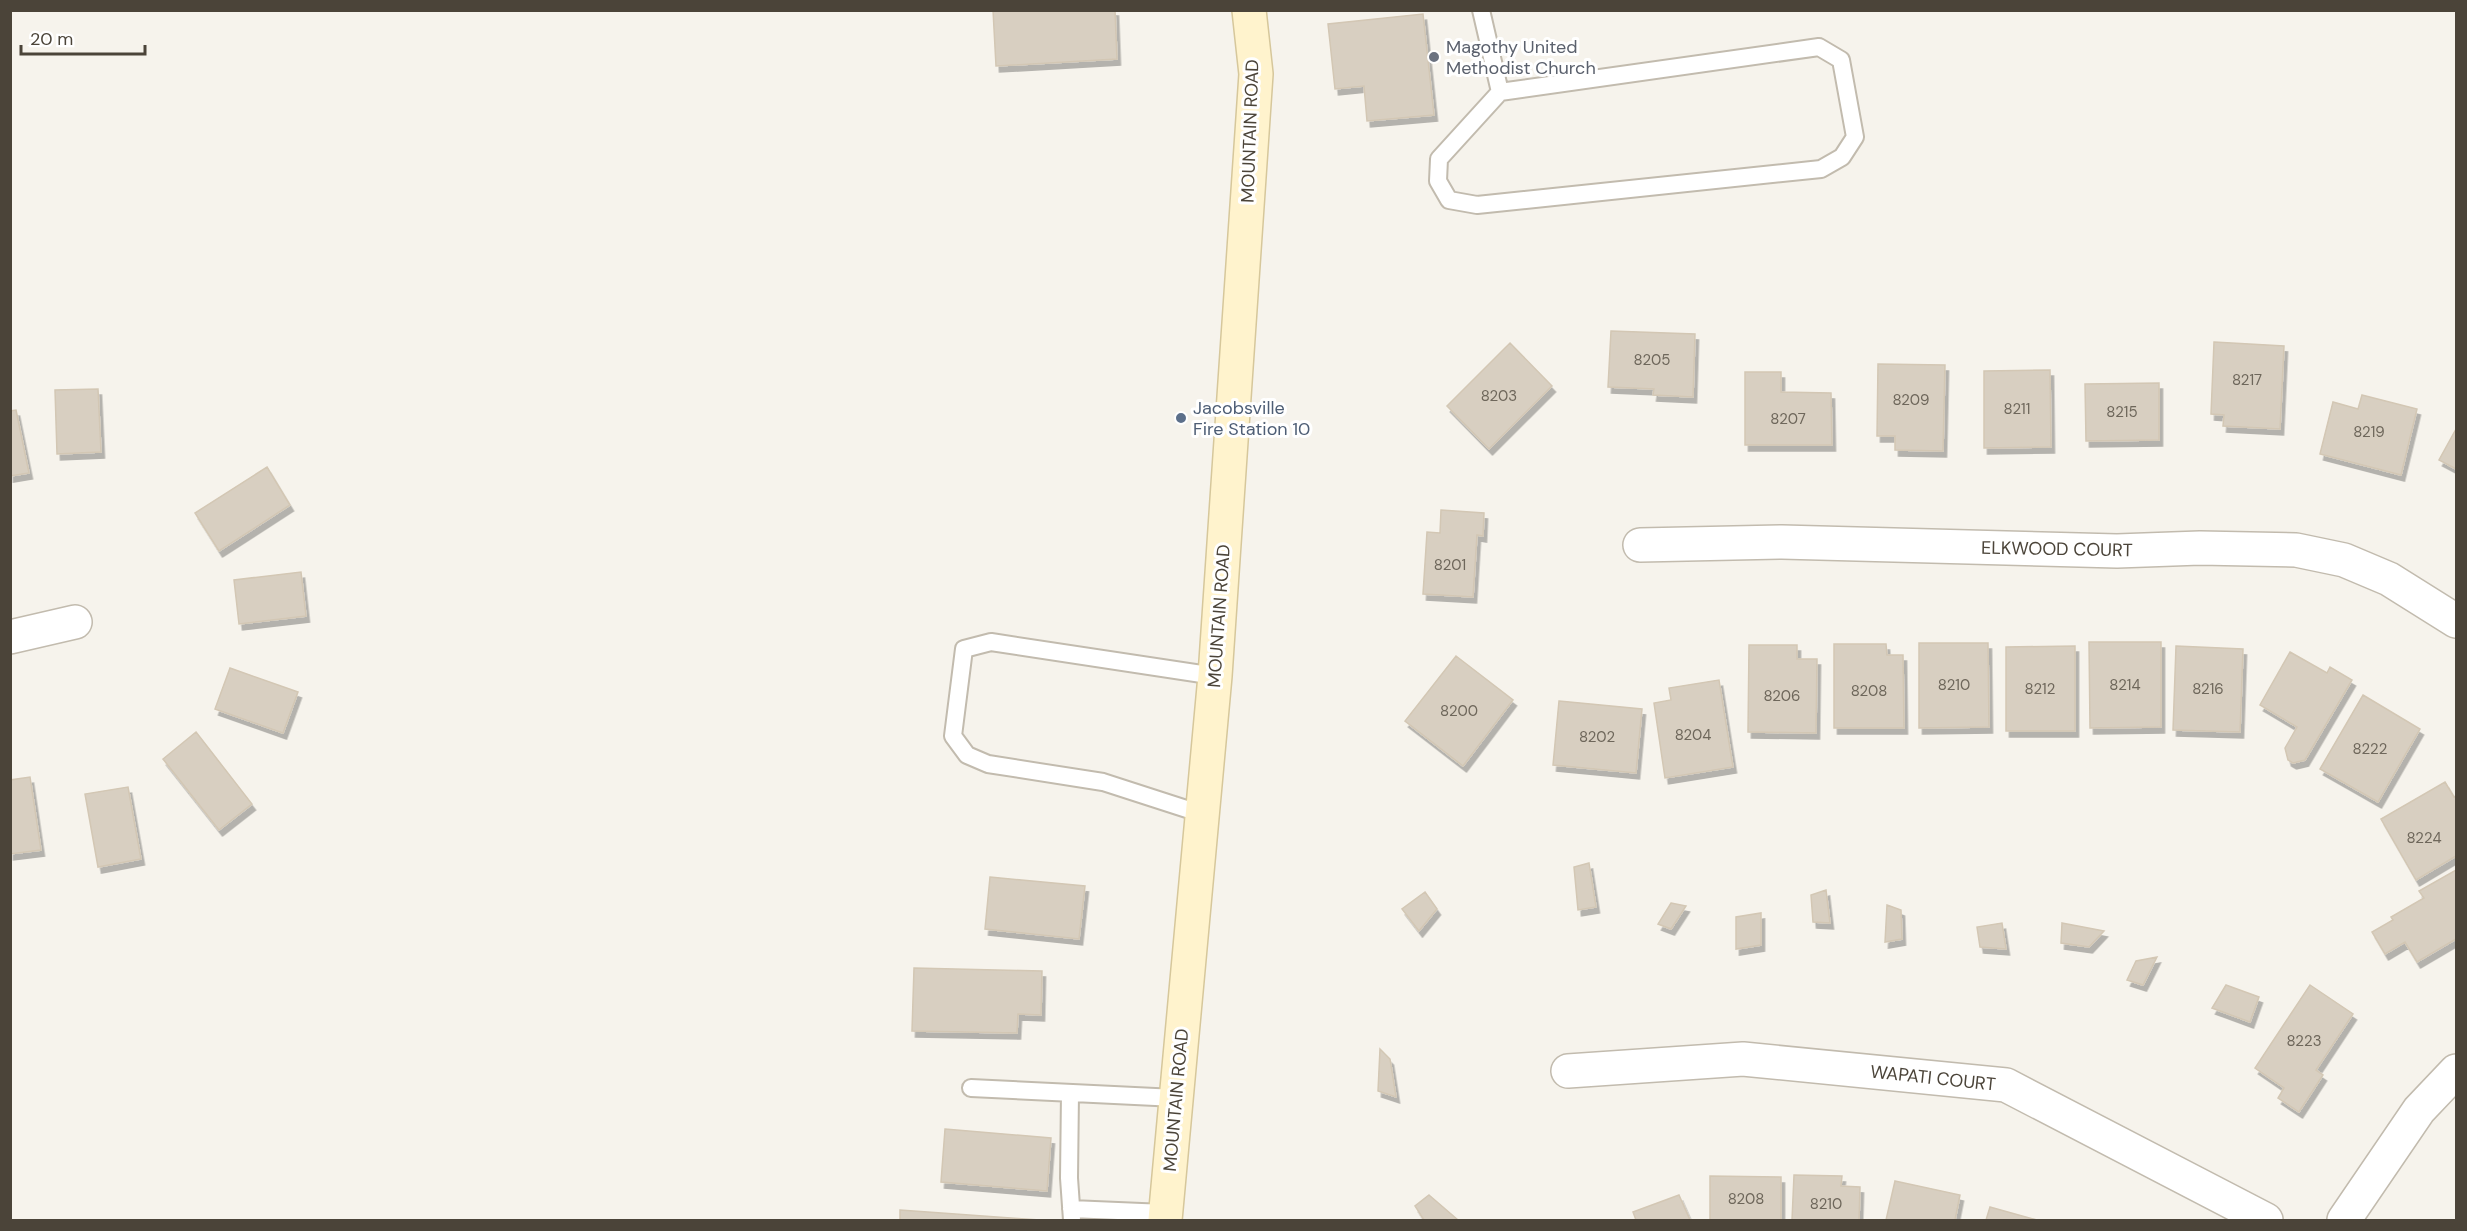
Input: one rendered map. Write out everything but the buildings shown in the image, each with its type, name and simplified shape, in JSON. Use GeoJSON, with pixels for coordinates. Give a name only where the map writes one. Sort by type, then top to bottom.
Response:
{"type":"FeatureCollection","features":[{"type":"Feature","properties":{"kind":"main road","name":"MOUNTAIN ROAD"},"geometry":{"type":"LineString","coordinates":[[1165,1217],[1215,676],[1256,74],[1249,10]]}},
{"type":"Feature","properties":{"kind":"street","name":"ELKWOOD COURT"},"geometry":{"type":"LineString","coordinates":[[1640,545],[1782,542],[2116,551],[2200,548],[2296,550],[2344,560],[2389,579],[2457,621]]}},
{"type":"Feature","properties":{"kind":"street"},"geometry":{"type":"LineString","coordinates":[[10,637],[75,622]]}},
{"type":"Feature","properties":{"kind":"street","name":"WAPATI COURT"},"geometry":{"type":"LineString","coordinates":[[1568,1071],[1743,1059],[2006,1085],[2266,1221]]}},
{"type":"Feature","properties":{"kind":"street"},"geometry":{"type":"LineString","coordinates":[[2344,1221],[2419,1110],[2457,1071]]}},
{"type":"Feature","properties":{"kind":"lane"},"geometry":{"type":"LineString","coordinates":[[1481,10],[1500,92]]}},
{"type":"Feature","properties":{"kind":"lane"},"geometry":{"type":"LineString","coordinates":[[1819,47],[1841,60],[1855,137],[1842,157],[1821,169],[1477,205],[1449,200],[1438,181],[1439,159],[1500,92],[1819,47]]}},
{"type":"Feature","properties":{"kind":"lane"},"geometry":{"type":"LineString","coordinates":[[1202,814],[1103,782],[988,764],[967,755],[953,736],[964,649],[991,642],[1215,676]]}},
{"type":"Feature","properties":{"kind":"lane"},"geometry":{"type":"LineString","coordinates":[[971,1088],[1176,1098]]}},
{"type":"Feature","properties":{"kind":"lane"},"geometry":{"type":"LineString","coordinates":[[1070,1093],[1069,1178],[1072,1215],[1165,1217]]}},
{"type":"Feature","properties":{"kind":"place","name":"Magothy United Methodist Church"},"geometry":{"type":"Point","coordinates":[1434,57]}},
{"type":"Feature","properties":{"kind":"place","name":"Jacobsville Fire Station 10"},"geometry":{"type":"Point","coordinates":[1181,418]}}]}
